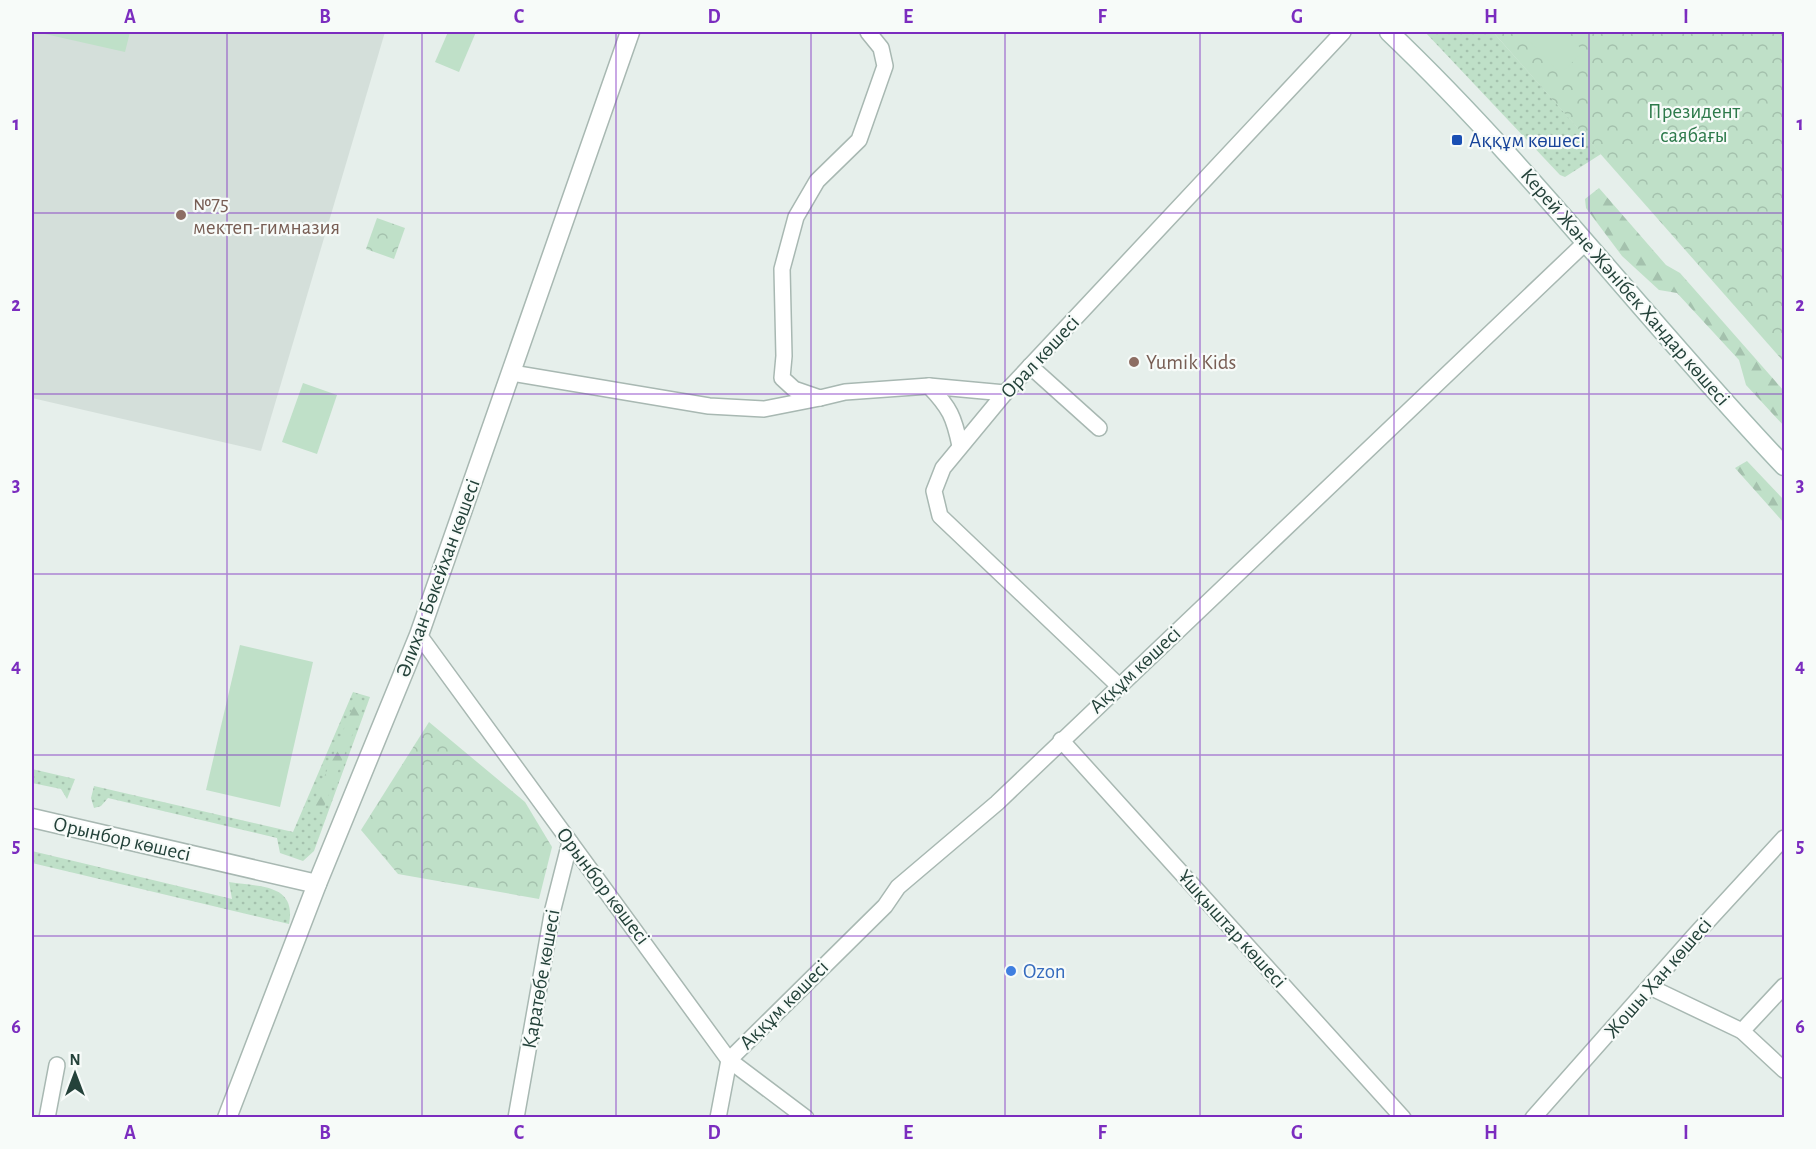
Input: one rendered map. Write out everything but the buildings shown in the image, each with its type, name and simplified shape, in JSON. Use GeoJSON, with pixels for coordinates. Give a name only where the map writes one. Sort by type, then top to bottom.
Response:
{"type":"FeatureCollection","features":[{"type":"Feature","properties":{"kind":"street","name":"Әлихан Бөкейхан көшесі"},"geometry":{"type":"LineString","coordinates":[[228,1118],[318,884],[419,635],[630,32]]}},
{"type":"Feature","properties":{"kind":"street"},"geometry":{"type":"LineString","coordinates":[[820,398],[794,389],[782,378],[784,356],[782,269],[796,217],[817,181],[859,140],[885,66],[881,48],[868,32]]}},
{"type":"Feature","properties":{"kind":"street","name":"Орал көшесі"},"geometry":{"type":"LineString","coordinates":[[1119,686],[940,516],[934,491],[943,468],[1005,393],[1343,32]]}},
{"type":"Feature","properties":{"kind":"street","name":"Керей Және Жәнібек Хандар көшесі"},"geometry":{"type":"LineString","coordinates":[[1389,32],[1431,72],[1785,466]]}},
{"type":"Feature","properties":{"kind":"street","name":"Аққұм көшесі"},"geometry":{"type":"LineString","coordinates":[[718,1118],[729,1060],[885,906],[898,887],[997,802],[1586,242]]}},
{"type":"Feature","properties":{"kind":"street"},"geometry":{"type":"LineString","coordinates":[[1030,366],[1099,428]]}},
{"type":"Feature","properties":{"kind":"street"},"geometry":{"type":"LineString","coordinates":[[512,373],[709,406],[764,409],[845,392],[929,386],[1005,393]]}},
{"type":"Feature","properties":{"kind":"street"},"geometry":{"type":"LineString","coordinates":[[929,386],[948,406],[954,418],[960,447]]}},
{"type":"Feature","properties":{"kind":"street","name":"Орынбор көшесі"},"geometry":{"type":"LineString","coordinates":[[419,635],[729,1060],[806,1118]]}},
{"type":"Feature","properties":{"kind":"street","name":"Ұшқыштар көшесі"},"geometry":{"type":"LineString","coordinates":[[1060,740],[1402,1118]]}},
{"type":"Feature","properties":{"kind":"street","name":"Орынбор көшесі"},"geometry":{"type":"LineString","coordinates":[[32,818],[318,884]]}},
{"type":"Feature","properties":{"kind":"street","name":"Жошы Хан көшесі"},"geometry":{"type":"LineString","coordinates":[[1533,1118],[1785,838]]}},
{"type":"Feature","properties":{"kind":"street","name":"Қаратөбе көшесі"},"geometry":{"type":"LineString","coordinates":[[516,1118],[553,909],[570,842]]}},
{"type":"Feature","properties":{"kind":"street"},"geometry":{"type":"LineString","coordinates":[[1742,1031],[1785,986]]}},
{"type":"Feature","properties":{"kind":"street"},"geometry":{"type":"LineString","coordinates":[[1650,987],[1742,1031],[1785,1070]]}},
{"type":"Feature","properties":{"kind":"street"},"geometry":{"type":"LineString","coordinates":[[47,1118],[57,1065]]}},
{"type":"Feature","properties":{"kind":"shaded area","name":"№75 мектеп-гимназия"},"geometry":{"type":"Polygon","coordinates":[[[32,32],[385,32],[261,451],[32,398],[32,32]]]}},
{"type":"Feature","properties":{"kind":"green space"},"geometry":{"type":"Polygon","coordinates":[[[36,32],[130,32],[125,52],[36,32]]]}},
{"type":"Feature","properties":{"kind":"green space"},"geometry":{"type":"Polygon","coordinates":[[[448,32],[476,32],[459,72],[435,62],[448,32]]]}},
{"type":"Feature","properties":{"kind":"green space"},"geometry":{"type":"Polygon","coordinates":[[[1425,32],[1493,32],[1601,154],[1565,177],[1560,175],[1425,32]]]}},
{"type":"Feature","properties":{"kind":"green space","name":"Президент саябағы"},"geometry":{"type":"Polygon","coordinates":[[[1493,32],[1784,32],[1784,362],[1493,32]]]}},
{"type":"Feature","properties":{"kind":"green space"},"geometry":{"type":"Polygon","coordinates":[[[1521,32],[1566,32],[1583,51],[1561,74],[1521,32]]]}},
{"type":"Feature","properties":{"kind":"green space"},"geometry":{"type":"Polygon","coordinates":[[[1599,188],[1666,265],[1680,273],[1784,391],[1784,426],[1746,385],[1739,360],[1677,293],[1659,290],[1622,256],[1586,208],[1585,199],[1599,188]]]}},
{"type":"Feature","properties":{"kind":"green space"},"geometry":{"type":"Polygon","coordinates":[[[377,218],[405,228],[394,259],[366,249],[377,218]]]}},
{"type":"Feature","properties":{"kind":"green space"},"geometry":{"type":"Polygon","coordinates":[[[303,383],[337,395],[317,454],[282,442],[303,383]]]}},
{"type":"Feature","properties":{"kind":"green space"},"geometry":{"type":"Polygon","coordinates":[[[1747,461],[1784,500],[1784,523],[1735,468],[1747,461]]]}},
{"type":"Feature","properties":{"kind":"green space"},"geometry":{"type":"Polygon","coordinates":[[[240,645],[313,662],[280,807],[206,790],[240,645]]]}},
{"type":"Feature","properties":{"kind":"green space"},"geometry":{"type":"Polygon","coordinates":[[[353,692],[370,697],[314,851],[303,861],[280,853],[277,838],[108,798],[101,806],[94,808],[91,798],[94,786],[293,832],[353,692]]]}},
{"type":"Feature","properties":{"kind":"green space"},"geometry":{"type":"Polygon","coordinates":[[[357,697],[365,702],[322,812],[311,809],[357,697]]]}},
{"type":"Feature","properties":{"kind":"green space"},"geometry":{"type":"Polygon","coordinates":[[[429,722],[525,802],[552,847],[539,899],[398,874],[361,830],[429,722]]]}},
{"type":"Feature","properties":{"kind":"green space"},"geometry":{"type":"Polygon","coordinates":[[[32,769],[75,779],[67,799],[61,789],[32,783],[32,769]]]}},
{"type":"Feature","properties":{"kind":"green space"},"geometry":{"type":"Polygon","coordinates":[[[32,851],[232,899],[229,882],[263,887],[281,894],[287,901],[290,911],[289,924],[32,863],[32,851]]]}},
{"type":"Feature","properties":{"kind":"place","name":"Аққұм көшесі"},"geometry":{"type":"Point","coordinates":[1457,140]}},
{"type":"Feature","properties":{"kind":"place","name":"№75 мектеп-гимназия"},"geometry":{"type":"Point","coordinates":[181,215]}},
{"type":"Feature","properties":{"kind":"place","name":"Yumik Kids"},"geometry":{"type":"Point","coordinates":[1134,362]}},
{"type":"Feature","properties":{"kind":"place","name":"Ozon"},"geometry":{"type":"Point","coordinates":[1011,971]}}]}
